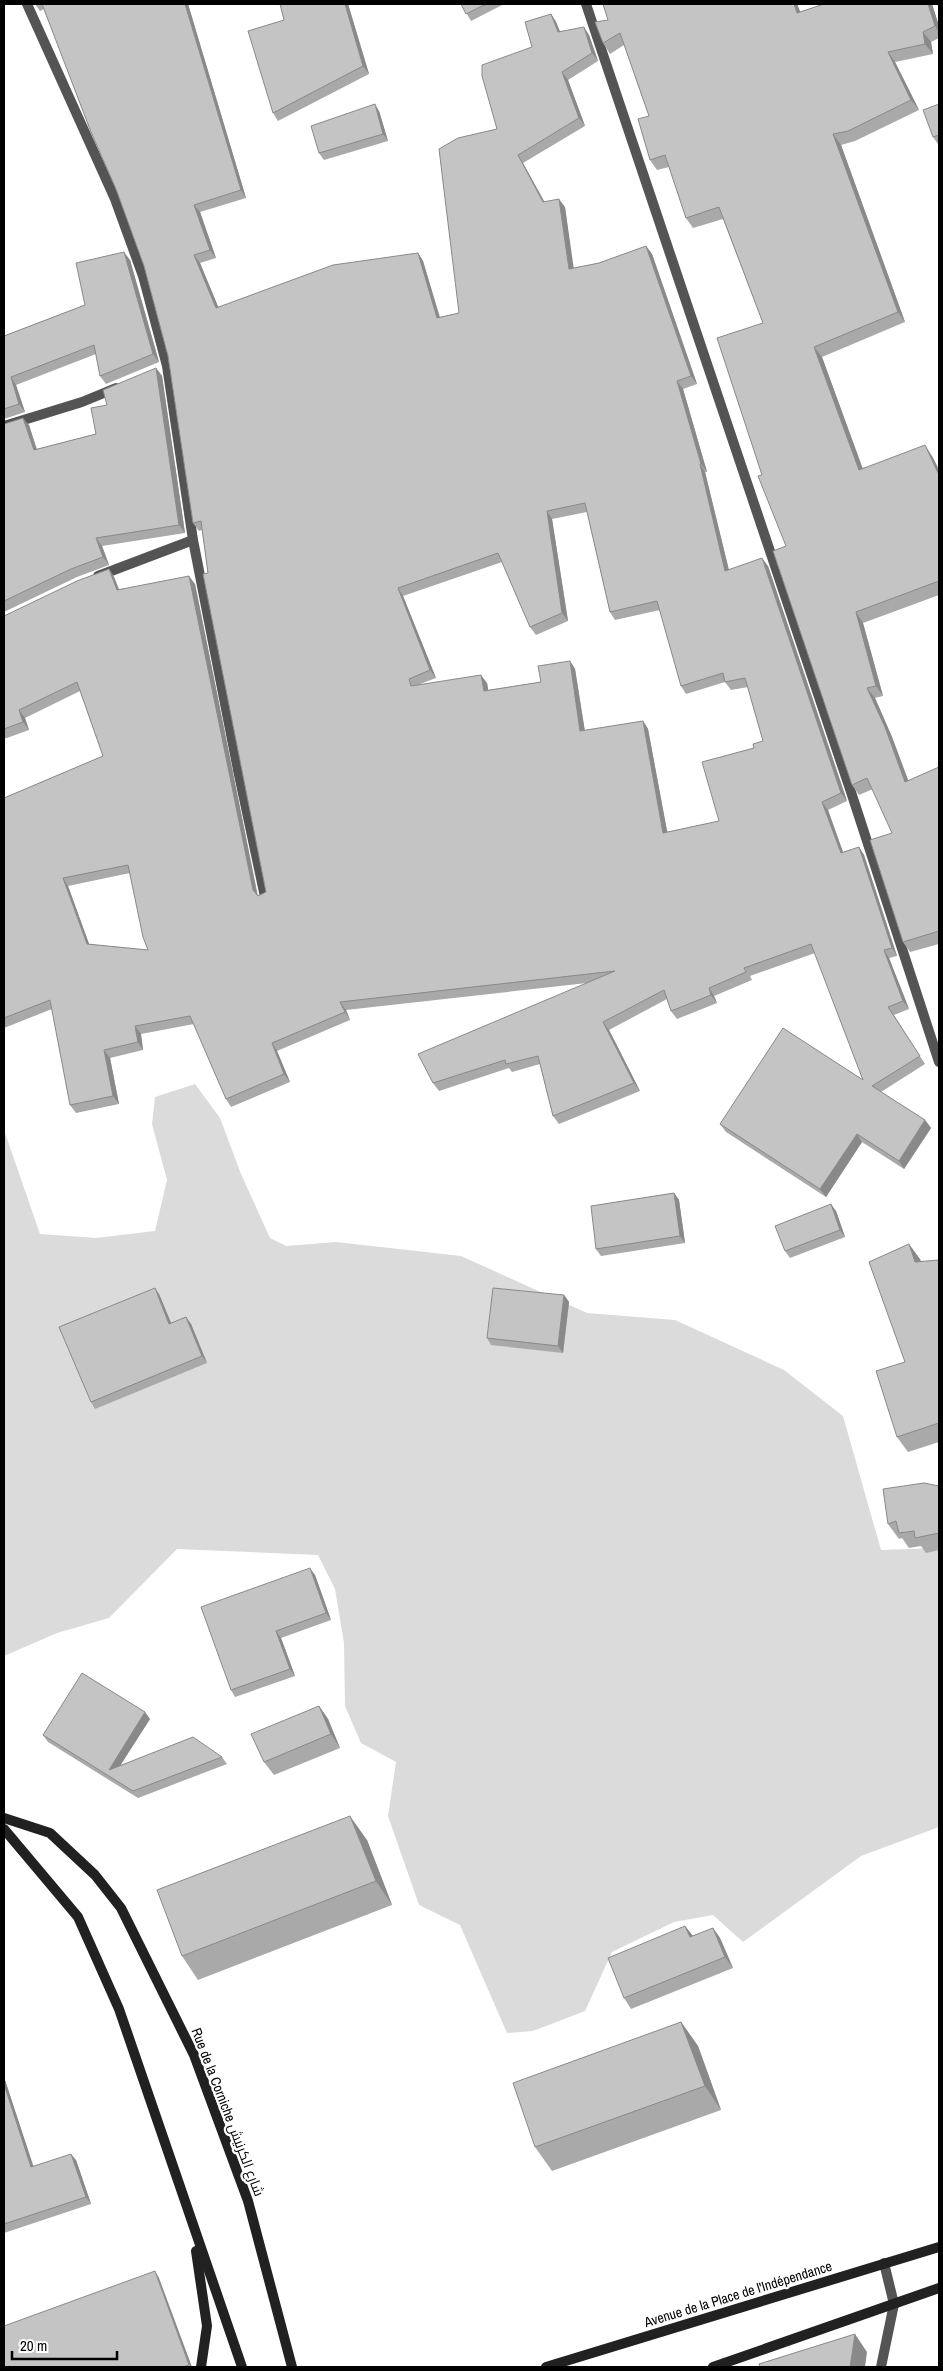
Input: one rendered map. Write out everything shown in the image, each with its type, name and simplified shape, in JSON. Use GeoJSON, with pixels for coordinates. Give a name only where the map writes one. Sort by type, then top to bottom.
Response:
{"type":"FeatureCollection","features":[{"type":"Feature","properties":{"kind":"main road","name":"Rue de la Corniche شارع الكرنيش"},"geometry":{"type":"LineString","coordinates":[[4,1818],[50,1833],[71,1850],[95,1875],[121,1908],[137,1937],[194,2054],[248,2201],[292,2367]]}},
{"type":"Feature","properties":{"kind":"main road"},"geometry":{"type":"LineString","coordinates":[[4,1829],[78,1917],[118,2009],[242,2367]]}},
{"type":"Feature","properties":{"kind":"main road"},"geometry":{"type":"LineString","coordinates":[[193,2227],[207,2326],[201,2367]]}},
{"type":"Feature","properties":{"kind":"main road","name":"Avenue de la Place de l'Indépendance"},"geometry":{"type":"LineString","coordinates":[[546,2367],[939,2247]]}},
{"type":"Feature","properties":{"kind":"main road"},"geometry":{"type":"LineString","coordinates":[[713,2367],[939,2288]]}},
{"type":"Feature","properties":{"kind":"street"},"geometry":{"type":"LineString","coordinates":[[27,4],[115,199],[143,276],[163,368],[193,540],[238,770],[265,897]]}},
{"type":"Feature","properties":{"kind":"street"},"geometry":{"type":"LineString","coordinates":[[586,4],[851,792],[939,1062]]}},
{"type":"Feature","properties":{"kind":"street"},"geometry":{"type":"LineString","coordinates":[[4,426],[82,402],[125,384]]}},
{"type":"Feature","properties":{"kind":"street"},"geometry":{"type":"LineString","coordinates":[[88,580],[193,540]]}},
{"type":"Feature","properties":{"kind":"street"},"geometry":{"type":"LineString","coordinates":[[881,2367],[894,2304],[884,2263]]}},
{"type":"Feature","properties":{"kind":"shaded area"},"geometry":{"type":"Polygon","coordinates":[[[195,1084],[220,1118],[241,1174],[270,1238],[286,1246],[336,1242],[461,1256],[587,1313],[675,1320],[784,1370],[843,1416],[881,1550],[939,1548],[939,1827],[861,1856],[743,1942],[713,1915],[674,1922],[612,1952],[585,2011],[533,2031],[507,2033],[460,1925],[419,1905],[388,1816],[396,1762],[361,1743],[345,1706],[344,1643],[335,1589],[318,1555],[177,1549],[109,1618],[57,1633],[4,1656],[4,1130],[40,1234],[96,1238],[155,1231],[167,1180],[152,1124],[155,1097],[195,1084]]]}},
{"type":"Feature","properties":{"kind":"building"},"geometry":{"type":"Polygon","coordinates":[[[42,4],[185,4],[241,190],[194,205],[210,250],[194,255],[216,308],[333,265],[418,253],[437,318],[459,313],[439,149],[458,138],[497,129],[482,76],[482,65],[532,47],[525,22],[551,14],[558,32],[584,27],[592,53],[562,72],[579,118],[518,155],[543,202],[559,199],[569,269],[599,263],[646,246],[691,376],[677,381],[701,464],[725,571],[762,558],[841,793],[822,802],[841,853],[859,847],[892,948],[884,950],[903,1001],[888,1007],[920,1056],[872,1086],[925,1120],[899,1161],[857,1134],[820,1189],[720,1124],[783,1028],[863,1080],[811,944],[744,968],[746,972],[709,988],[711,995],[671,1011],[664,990],[603,1022],[634,1083],[553,1116],[538,1056],[506,1064],[505,1060],[433,1083],[418,1054],[615,971],[340,1002],[345,1012],[272,1043],[284,1074],[226,1099],[190,1016],[135,1026],[138,1042],[104,1050],[113,1096],[70,1105],[50,1000],[4,1018],[4,798],[103,756],[77,682],[19,710],[23,722],[4,729],[4,616],[77,581],[109,569],[117,590],[189,576],[253,890],[258,896],[266,892],[203,574],[208,573],[201,521],[193,523],[168,356],[144,266],[116,189],[91,132],[42,4]],[[585,503],[547,511],[562,613],[530,627],[498,553],[398,588],[430,670],[409,679],[411,686],[481,675],[484,691],[541,682],[538,666],[570,661],[580,731],[643,721],[663,833],[719,821],[702,762],[754,748],[753,744],[763,741],[745,678],[725,682],[723,673],[681,686],[657,601],[610,612],[585,503]],[[128,865],[63,878],[87,944],[148,950],[143,937],[128,865]]]}},
{"type":"Feature","properties":{"kind":"building"},"geometry":{"type":"Polygon","coordinates":[[[280,4],[345,4],[363,66],[273,113],[248,31],[284,20],[280,4]]]}},
{"type":"Feature","properties":{"kind":"building"},"geometry":{"type":"Polygon","coordinates":[[[461,4],[486,4],[466,14],[461,4]]]}},
{"type":"Feature","properties":{"kind":"building"},"geometry":{"type":"Polygon","coordinates":[[[603,4],[794,4],[797,13],[824,4],[928,4],[935,26],[923,32],[925,44],[888,52],[911,100],[848,131],[833,134],[898,312],[814,347],[859,470],[925,445],[939,475],[939,581],[856,612],[876,686],[867,688],[885,727],[905,782],[939,767],[939,931],[903,942],[870,840],[892,833],[867,778],[852,785],[773,551],[786,546],[758,476],[762,475],[717,338],[763,323],[719,207],[686,218],[665,155],[650,160],[638,119],[649,116],[620,33],[603,43],[595,22],[608,20],[603,4]]]}},
{"type":"Feature","properties":{"kind":"building"},"geometry":{"type":"Polygon","coordinates":[[[375,104],[383,134],[319,153],[311,126],[375,104]]]}},
{"type":"Feature","properties":{"kind":"building"},"geometry":{"type":"Polygon","coordinates":[[[939,104],[939,135],[933,137],[923,110],[939,104]]]}},
{"type":"Feature","properties":{"kind":"building"},"geometry":{"type":"Polygon","coordinates":[[[124,252],[153,354],[100,376],[94,345],[11,377],[19,404],[4,409],[4,336],[85,305],[76,263],[124,252]]]}},
{"type":"Feature","properties":{"kind":"building"},"geometry":{"type":"Polygon","coordinates":[[[156,368],[179,525],[96,538],[103,557],[71,569],[4,601],[4,424],[23,418],[34,450],[96,434],[91,408],[107,405],[103,390],[156,368]]]}},
{"type":"Feature","properties":{"kind":"building"},"geometry":{"type":"Polygon","coordinates":[[[674,1193],[680,1236],[596,1249],[591,1206],[674,1193]]]}},
{"type":"Feature","properties":{"kind":"building"},"geometry":{"type":"Polygon","coordinates":[[[831,1204],[840,1230],[785,1251],[775,1226],[831,1204]]]}},
{"type":"Feature","properties":{"kind":"building"},"geometry":{"type":"Polygon","coordinates":[[[909,1244],[915,1262],[939,1260],[939,1423],[897,1437],[876,1371],[905,1362],[869,1262],[909,1244]]]}},
{"type":"Feature","properties":{"kind":"building"},"geometry":{"type":"Polygon","coordinates":[[[155,1288],[169,1324],[186,1317],[202,1356],[91,1402],[59,1327],[155,1288]]]}},
{"type":"Feature","properties":{"kind":"building"},"geometry":{"type":"Polygon","coordinates":[[[493,1288],[564,1295],[558,1346],[487,1338],[493,1288]]]}},
{"type":"Feature","properties":{"kind":"building"},"geometry":{"type":"Polygon","coordinates":[[[924,1483],[939,1486],[939,1533],[915,1538],[914,1531],[899,1533],[896,1521],[888,1524],[883,1489],[924,1483]]]}},
{"type":"Feature","properties":{"kind":"building"},"geometry":{"type":"Polygon","coordinates":[[[310,1568],[326,1613],[276,1631],[290,1669],[231,1690],[201,1607],[310,1568]]]}},
{"type":"Feature","properties":{"kind":"building"},"geometry":{"type":"Polygon","coordinates":[[[82,1673],[145,1712],[109,1770],[193,1737],[222,1757],[133,1791],[43,1735],[82,1673]]]}},
{"type":"Feature","properties":{"kind":"building"},"geometry":{"type":"Polygon","coordinates":[[[319,1706],[331,1734],[264,1762],[251,1734],[319,1706]]]}},
{"type":"Feature","properties":{"kind":"building"},"geometry":{"type":"Polygon","coordinates":[[[350,1816],[376,1881],[182,1956],[157,1890],[350,1816]]]}},
{"type":"Feature","properties":{"kind":"building"},"geometry":{"type":"Polygon","coordinates":[[[685,1926],[690,1937],[713,1928],[725,1957],[624,1998],[608,1958],[685,1926]]]}},
{"type":"Feature","properties":{"kind":"building"},"geometry":{"type":"Polygon","coordinates":[[[681,2022],[705,2086],[535,2147],[513,2083],[681,2022]]]}},
{"type":"Feature","properties":{"kind":"building"},"geometry":{"type":"Polygon","coordinates":[[[4,2084],[31,2167],[71,2154],[86,2197],[4,2224],[4,2084]]]}},
{"type":"Feature","properties":{"kind":"building"},"geometry":{"type":"Polygon","coordinates":[[[155,2271],[189,2365],[183,2367],[4,2367],[4,2326],[155,2271]]]}},
{"type":"Feature","properties":{"kind":"building"},"geometry":{"type":"Polygon","coordinates":[[[855,2334],[850,2367],[760,2367],[759,2364],[855,2334]]]}}]}
